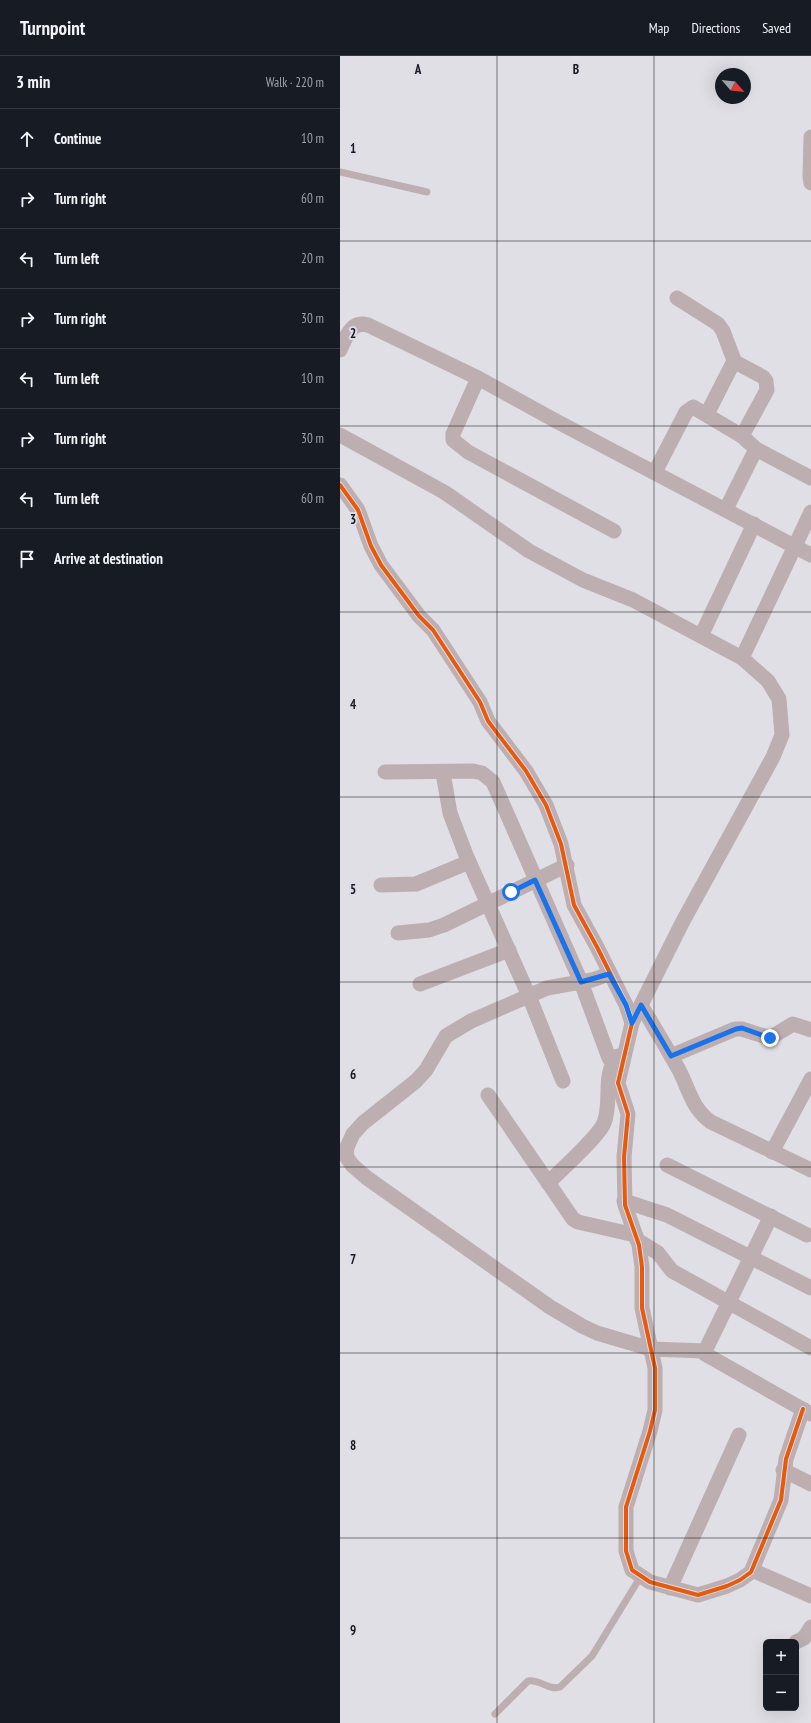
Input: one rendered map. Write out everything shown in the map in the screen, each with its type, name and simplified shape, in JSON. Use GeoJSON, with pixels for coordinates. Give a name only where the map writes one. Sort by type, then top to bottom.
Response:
{"type":"FeatureCollection","features":[{"type":"Feature","properties":{"kind":"street"},"geometry":{"type":"LineString","coordinates":[[811,137],[811,183]]}},
{"type":"Feature","properties":{"kind":"street"},"geometry":{"type":"LineString","coordinates":[[677,298],[718,324],[723,331],[735,364],[763,377],[767,390],[742,436]]}},
{"type":"Feature","properties":{"kind":"street"},"geometry":{"type":"LineString","coordinates":[[340,350],[350,330],[355,324],[361,323],[478,378],[556,421],[754,524],[811,556]]}},
{"type":"Feature","properties":{"kind":"street"},"geometry":{"type":"LineString","coordinates":[[707,414],[730,367],[735,364]]}},
{"type":"Feature","properties":{"kind":"street"},"geometry":{"type":"LineString","coordinates":[[478,378],[452,434],[453,440],[468,452],[614,531]]}},
{"type":"Feature","properties":{"kind":"street"},"geometry":{"type":"LineString","coordinates":[[655,472],[686,412],[694,407],[742,436],[756,449],[811,478]]}},
{"type":"Feature","properties":{"kind":"street"},"geometry":{"type":"LineString","coordinates":[[340,435],[444,492],[529,551],[583,580],[633,600],[742,658],[768,681],[779,699],[782,735],[773,757],[682,923],[632,1023],[618,1083],[628,1114],[624,1157],[624,1201],[636,1237],[642,1267],[642,1308],[655,1368],[655,1410],[646,1450],[631,1488],[626,1507],[626,1551],[632,1570],[650,1582],[698,1595],[734,1583],[752,1570],[781,1500],[783,1470],[807,1412],[708,1357],[705,1351]]}},
{"type":"Feature","properties":{"kind":"street"},"geometry":{"type":"LineString","coordinates":[[726,510],[756,449]]}},
{"type":"Feature","properties":{"kind":"street"},"geometry":{"type":"LineString","coordinates":[[340,485],[358,510],[371,546],[381,565],[419,616],[433,630],[480,702],[488,721],[526,771],[546,805],[562,844],[574,905],[586,924],[609,974],[626,1005],[632,1023]]}},
{"type":"Feature","properties":{"kind":"street"},"geometry":{"type":"LineString","coordinates":[[742,658],[811,512]]}},
{"type":"Feature","properties":{"kind":"street"},"geometry":{"type":"LineString","coordinates":[[701,636],[754,524]]}},
{"type":"Feature","properties":{"kind":"street"},"geometry":{"type":"LineString","coordinates":[[385,772],[443,773],[473,771],[488,777],[493,782],[581,982],[609,1058],[613,1063]]}},
{"type":"Feature","properties":{"kind":"street"},"geometry":{"type":"LineString","coordinates":[[443,773],[450,813],[469,862],[529,996],[563,1080]]}},
{"type":"Feature","properties":{"kind":"street"},"geometry":{"type":"LineString","coordinates":[[381,886],[416,884],[469,862]]}},
{"type":"Feature","properties":{"kind":"street"},"geometry":{"type":"LineString","coordinates":[[398,933],[430,930],[444,925],[567,865]]}},
{"type":"Feature","properties":{"kind":"street"},"geometry":{"type":"LineString","coordinates":[[420,984],[509,950]]}},
{"type":"Feature","properties":{"kind":"street"},"geometry":{"type":"LineString","coordinates":[[609,974],[581,982],[547,988],[471,1021],[446,1036],[426,1070],[416,1081],[363,1124],[353,1134],[347,1147],[346,1156],[352,1165],[367,1178],[550,1307],[597,1334],[650,1349],[705,1351]]}},
{"type":"Feature","properties":{"kind":"street"},"geometry":{"type":"LineString","coordinates":[[641,1005],[671,1056],[692,1101],[704,1117],[811,1170]]}},
{"type":"Feature","properties":{"kind":"street"},"geometry":{"type":"LineString","coordinates":[[671,1056],[736,1029],[742,1028],[770,1038],[793,1024],[811,1030]]}},
{"type":"Feature","properties":{"kind":"street"},"geometry":{"type":"LineString","coordinates":[[548,1183],[603,1125],[607,1109],[608,1076],[613,1063],[627,1046]]}},
{"type":"Feature","properties":{"kind":"street"},"geometry":{"type":"LineString","coordinates":[[772,1152],[811,1079]]}},
{"type":"Feature","properties":{"kind":"street"},"geometry":{"type":"LineString","coordinates":[[488,1095],[573,1219],[578,1222],[636,1237],[658,1253],[672,1271],[811,1348]]}},
{"type":"Feature","properties":{"kind":"street"},"geometry":{"type":"LineString","coordinates":[[667,1165],[807,1235]]}},
{"type":"Feature","properties":{"kind":"street"},"geometry":{"type":"LineString","coordinates":[[624,1201],[667,1215],[811,1288]]}},
{"type":"Feature","properties":{"kind":"street"},"geometry":{"type":"LineString","coordinates":[[705,1351],[728,1301],[771,1216]]}},
{"type":"Feature","properties":{"kind":"street"},"geometry":{"type":"LineString","coordinates":[[670,1588],[739,1435]]}},
{"type":"Feature","properties":{"kind":"street"},"geometry":{"type":"LineString","coordinates":[[783,1470],[811,1484]]}},
{"type":"Feature","properties":{"kind":"street"},"geometry":{"type":"LineString","coordinates":[[752,1570],[811,1596]]}},
{"type":"Feature","properties":{"kind":"street"},"geometry":{"type":"LineString","coordinates":[[799,1640],[804,1638],[811,1627]]}},
{"type":"Feature","properties":{"kind":"lane"},"geometry":{"type":"LineString","coordinates":[[340,172],[427,192]]}},
{"type":"Feature","properties":{"kind":"lane"},"geometry":{"type":"LineString","coordinates":[[495,1714],[528,1681],[534,1680],[553,1688],[560,1688],[594,1652],[641,1576]]}},
{"type":"Feature","properties":{"kind":"cycle path"},"geometry":{"type":"LineString","coordinates":[[340,485],[358,510],[371,546],[381,565],[419,616],[433,630],[480,702],[488,721],[526,771],[546,805],[561,844],[574,905],[626,1005],[632,1023],[618,1083],[628,1114],[624,1157],[625,1205],[639,1245],[642,1267],[642,1308],[655,1368],[655,1410],[650,1431],[626,1507],[626,1551],[632,1570],[650,1582],[698,1595],[727,1586],[740,1580],[751,1572],[781,1500],[786,1459],[803,1409]]}},
{"type":"Feature","properties":{"kind":"route"},"geometry":{"type":"LineString","coordinates":[[511,892],[535,880],[581,982],[609,974],[626,1005],[632,1023],[641,1005],[671,1056],[736,1029],[742,1028],[770,1038]]}}]}
